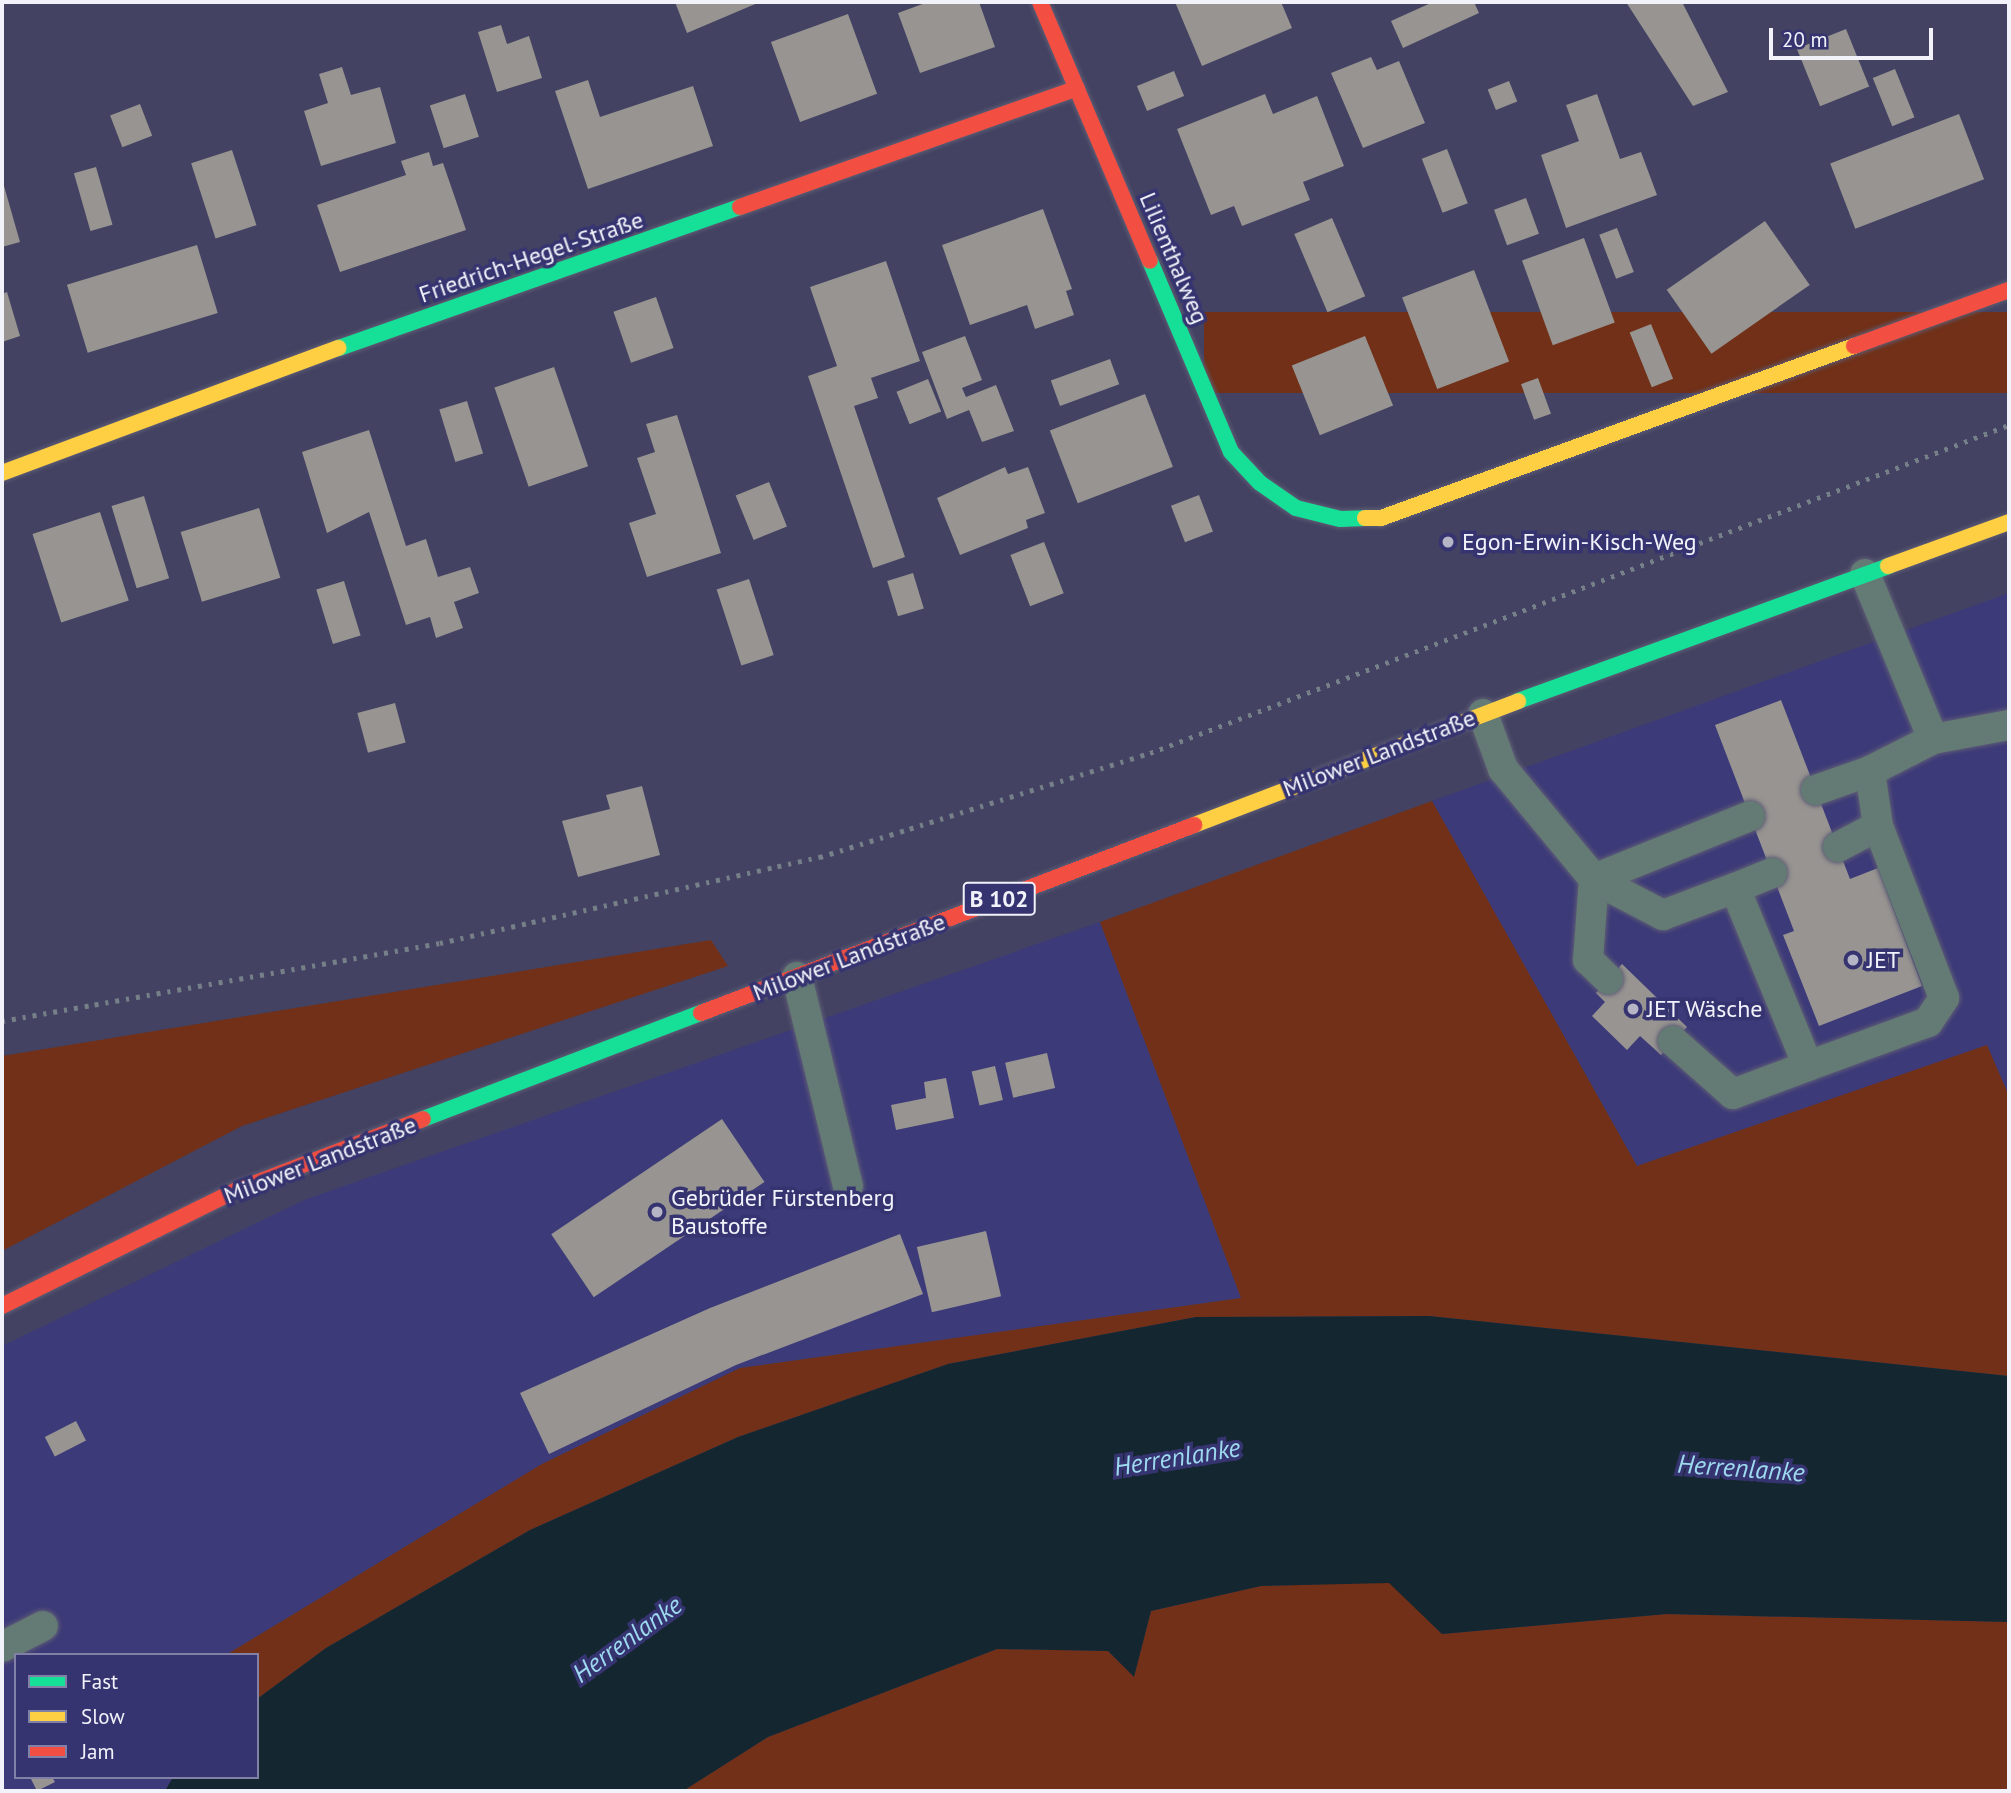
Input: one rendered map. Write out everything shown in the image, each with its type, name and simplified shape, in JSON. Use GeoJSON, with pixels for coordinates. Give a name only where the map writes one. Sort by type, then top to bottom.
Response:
{"type":"FeatureCollection","features":[{"type":"Feature","properties":{"kind":"street","name":"Lilienthalweg"},"geometry":{"type":"LineString","coordinates":[[1040,2],[1231,452],[1260,483],[1296,508],[1340,519],[1381,518],[2009,290]]}},
{"type":"Feature","properties":{"kind":"street","name":"Friedrich-Hegel-Straße"},"geometry":{"type":"LineString","coordinates":[[2,473],[255,378],[1077,88]]}},
{"type":"Feature","properties":{"kind":"street","name":"Milower Landstraße"},"geometry":{"type":"LineString","coordinates":[[2,1306],[237,1189],[1483,713],[2009,522]]}},
{"type":"Feature","properties":{"kind":"lane"},"geometry":{"type":"LineString","coordinates":[[1865,574],[1933,739]]}},
{"type":"Feature","properties":{"kind":"lane"},"geometry":{"type":"LineString","coordinates":[[1483,713],[1503,769],[1594,879],[1663,915],[1772,873]]}},
{"type":"Feature","properties":{"kind":"lane"},"geometry":{"type":"LineString","coordinates":[[1816,790],[1870,771],[1933,739],[2009,725]]}},
{"type":"Feature","properties":{"kind":"lane"},"geometry":{"type":"LineString","coordinates":[[1673,1041],[1733,1094],[1928,1022],[1944,998],[1878,827],[1870,771]]}},
{"type":"Feature","properties":{"kind":"lane"},"geometry":{"type":"LineString","coordinates":[[1594,879],[1750,816]]}},
{"type":"Feature","properties":{"kind":"lane"},"geometry":{"type":"LineString","coordinates":[[1838,847],[1878,827]]}},
{"type":"Feature","properties":{"kind":"lane"},"geometry":{"type":"LineString","coordinates":[[1594,879],[1588,960],[1608,979]]}},
{"type":"Feature","properties":{"kind":"lane"},"geometry":{"type":"LineString","coordinates":[[1735,888],[1808,1066]]}},
{"type":"Feature","properties":{"kind":"lane"},"geometry":{"type":"LineString","coordinates":[[797,977],[848,1186]]}},
{"type":"Feature","properties":{"kind":"lane"},"geometry":{"type":"LineString","coordinates":[[2,1647],[43,1626]]}},
{"type":"Feature","properties":{"kind":"shaded area"},"geometry":{"type":"Polygon","coordinates":[[[1204,312],[2009,312],[2009,393],[1204,393],[1204,312]]]}},
{"type":"Feature","properties":{"kind":"shaded area"},"geometry":{"type":"Polygon","coordinates":[[[2009,593],[2009,1096],[1987,1046],[1637,1166],[1432,801],[2009,593]]]}},
{"type":"Feature","properties":{"kind":"shaded area"},"geometry":{"type":"Polygon","coordinates":[[[1432,801],[1637,1166],[1987,1045],[2009,1096],[2009,1376],[1429,1316],[1196,1317],[948,1364],[738,1437],[530,1530],[326,1648],[259,1698],[259,1653],[229,1653],[542,1464],[740,1368],[1241,1298],[1100,922],[1432,801]]]}},
{"type":"Feature","properties":{"kind":"shaded area"},"geometry":{"type":"Polygon","coordinates":[[[1100,922],[1241,1298],[740,1368],[542,1464],[229,1653],[14,1653],[14,1779],[172,1779],[165,1791],[2,1791],[2,1346],[304,1200],[1100,922]]]}},
{"type":"Feature","properties":{"kind":"shaded area"},"geometry":{"type":"Polygon","coordinates":[[[711,940],[728,966],[242,1126],[2,1251],[2,1056],[711,940]]]}},
{"type":"Feature","properties":{"kind":"shaded area"},"geometry":{"type":"Polygon","coordinates":[[[1390,1582],[1442,1634],[1667,1614],[2009,1622],[2009,1791],[683,1791],[768,1737],[997,1649],[1108,1651],[1134,1676],[1151,1611],[1261,1586],[1390,1582]]]}},
{"type":"Feature","properties":{"kind":"water","name":"Herrenlanke"},"geometry":{"type":"Polygon","coordinates":[[[1429,1316],[2009,1376],[2009,1622],[1667,1614],[1442,1634],[1389,1583],[1261,1586],[1151,1611],[1134,1677],[1108,1651],[997,1649],[768,1737],[683,1791],[165,1791],[172,1779],[259,1779],[259,1698],[326,1648],[530,1530],[738,1437],[948,1364],[1196,1317],[1429,1316]]]}},
{"type":"Feature","properties":{"kind":"building"},"geometry":{"type":"Polygon","coordinates":[[[675,2],[760,2],[687,33],[675,2]]]}},
{"type":"Feature","properties":{"kind":"building"},"geometry":{"type":"Polygon","coordinates":[[[928,2],[979,2],[995,47],[920,73],[898,13],[928,2]]]}},
{"type":"Feature","properties":{"kind":"building"},"geometry":{"type":"Polygon","coordinates":[[[1175,2],[1281,2],[1292,28],[1202,66],[1175,2]]]}},
{"type":"Feature","properties":{"kind":"building"},"geometry":{"type":"Polygon","coordinates":[[[1433,2],[1474,2],[1479,13],[1403,48],[1391,21],[1433,2]]]}},
{"type":"Feature","properties":{"kind":"building"},"geometry":{"type":"Polygon","coordinates":[[[1626,2],[1682,2],[1728,92],[1693,106],[1626,2]]]}},
{"type":"Feature","properties":{"kind":"building"},"geometry":{"type":"Polygon","coordinates":[[[848,14],[877,94],[800,122],[771,42],[848,14]]]}},
{"type":"Feature","properties":{"kind":"building"},"geometry":{"type":"Polygon","coordinates":[[[501,25],[507,44],[529,36],[542,78],[497,92],[478,32],[501,25]]]}},
{"type":"Feature","properties":{"kind":"building"},"geometry":{"type":"Polygon","coordinates":[[[1846,29],[1869,86],[1820,106],[1797,49],[1846,29]]]}},
{"type":"Feature","properties":{"kind":"building"},"geometry":{"type":"Polygon","coordinates":[[[1371,57],[1377,70],[1399,61],[1425,123],[1363,148],[1331,73],[1371,57]]]}},
{"type":"Feature","properties":{"kind":"building"},"geometry":{"type":"Polygon","coordinates":[[[342,67],[351,95],[380,87],[396,143],[321,166],[304,111],[328,103],[319,74],[342,67]]]}},
{"type":"Feature","properties":{"kind":"building"},"geometry":{"type":"Polygon","coordinates":[[[1895,69],[1914,117],[1892,126],[1873,78],[1895,69]]]}},
{"type":"Feature","properties":{"kind":"building"},"geometry":{"type":"Polygon","coordinates":[[[1174,71],[1184,96],[1147,111],[1137,86],[1174,71]]]}},
{"type":"Feature","properties":{"kind":"building"},"geometry":{"type":"Polygon","coordinates":[[[588,80],[600,117],[693,86],[713,146],[588,189],[555,91],[588,80]]]}},
{"type":"Feature","properties":{"kind":"building"},"geometry":{"type":"Polygon","coordinates":[[[1509,81],[1517,101],[1496,110],[1488,90],[1509,81]]]}},
{"type":"Feature","properties":{"kind":"building"},"geometry":{"type":"Polygon","coordinates":[[[465,94],[479,137],[444,148],[430,105],[465,94]]]}},
{"type":"Feature","properties":{"kind":"building"},"geometry":{"type":"Polygon","coordinates":[[[1265,94],[1273,114],[1317,96],[1344,166],[1303,182],[1310,200],[1242,226],[1234,206],[1211,215],[1177,129],[1265,94]]]}},
{"type":"Feature","properties":{"kind":"building"},"geometry":{"type":"Polygon","coordinates":[[[1597,94],[1620,159],[1641,152],[1657,195],[1566,228],[1541,155],[1579,141],[1566,105],[1597,94]]]}},
{"type":"Feature","properties":{"kind":"building"},"geometry":{"type":"Polygon","coordinates":[[[140,104],[152,136],[122,147],[110,115],[140,104]]]}},
{"type":"Feature","properties":{"kind":"building"},"geometry":{"type":"Polygon","coordinates":[[[1959,114],[1984,179],[1855,229],[1830,163],[1959,114]]]}},
{"type":"Feature","properties":{"kind":"building"},"geometry":{"type":"Polygon","coordinates":[[[1447,149],[1468,203],[1443,213],[1422,159],[1447,149]]]}},
{"type":"Feature","properties":{"kind":"building"},"geometry":{"type":"Polygon","coordinates":[[[232,150],[256,225],[216,238],[191,163],[232,150]]]}},
{"type":"Feature","properties":{"kind":"building"},"geometry":{"type":"Polygon","coordinates":[[[429,152],[433,166],[443,163],[466,230],[340,272],[317,205],[406,175],[401,161],[429,152]]]}},
{"type":"Feature","properties":{"kind":"building"},"geometry":{"type":"Polygon","coordinates":[[[96,167],[113,225],[90,231],[74,173],[96,167]]]}},
{"type":"Feature","properties":{"kind":"building"},"geometry":{"type":"Polygon","coordinates":[[[2,179],[20,242],[2,247],[2,179]]]}},
{"type":"Feature","properties":{"kind":"building"},"geometry":{"type":"Polygon","coordinates":[[[1526,198],[1539,234],[1507,245],[1494,210],[1526,198]]]}},
{"type":"Feature","properties":{"kind":"building"},"geometry":{"type":"Polygon","coordinates":[[[1043,209],[1072,289],[1066,291],[1074,315],[1035,329],[1027,305],[970,325],[942,245],[1043,209]]]}},
{"type":"Feature","properties":{"kind":"building"},"geometry":{"type":"Polygon","coordinates":[[[1332,218],[1365,296],[1327,312],[1294,234],[1332,218]]]}},
{"type":"Feature","properties":{"kind":"building"},"geometry":{"type":"Polygon","coordinates":[[[1765,221],[1810,285],[1711,354],[1667,290],[1765,221]]]}},
{"type":"Feature","properties":{"kind":"building"},"geometry":{"type":"Polygon","coordinates":[[[1617,228],[1634,272],[1616,279],[1599,235],[1617,228]]]}},
{"type":"Feature","properties":{"kind":"building"},"geometry":{"type":"Polygon","coordinates":[[[1584,238],[1615,323],[1553,345],[1522,261],[1584,238]]]}},
{"type":"Feature","properties":{"kind":"building"},"geometry":{"type":"Polygon","coordinates":[[[197,245],[218,313],[88,353],[67,285],[197,245]]]}},
{"type":"Feature","properties":{"kind":"building"},"geometry":{"type":"Polygon","coordinates":[[[886,261],[920,361],[871,378],[878,398],[854,406],[905,557],[873,568],[808,376],[837,366],[810,287],[886,261]]]}},
{"type":"Feature","properties":{"kind":"building"},"geometry":{"type":"Polygon","coordinates":[[[1474,270],[1509,361],[1437,389],[1402,298],[1474,270]]]}},
{"type":"Feature","properties":{"kind":"building"},"geometry":{"type":"Polygon","coordinates":[[[7,292],[20,336],[2,342],[2,294],[7,292]]]}},
{"type":"Feature","properties":{"kind":"building"},"geometry":{"type":"Polygon","coordinates":[[[656,297],[674,348],[631,363],[613,312],[656,297]]]}},
{"type":"Feature","properties":{"kind":"building"},"geometry":{"type":"Polygon","coordinates":[[[1651,324],[1673,379],[1652,387],[1630,333],[1651,324]]]}},
{"type":"Feature","properties":{"kind":"building"},"geometry":{"type":"Polygon","coordinates":[[[965,336],[982,380],[962,388],[966,397],[996,385],[1014,431],[982,442],[969,410],[947,419],[922,352],[965,336]]]}},
{"type":"Feature","properties":{"kind":"building"},"geometry":{"type":"Polygon","coordinates":[[[1365,336],[1393,406],[1320,435],[1292,366],[1365,336]]]}},
{"type":"Feature","properties":{"kind":"building"},"geometry":{"type":"Polygon","coordinates":[[[1110,359],[1119,384],[1060,406],[1051,381],[1110,359]]]}},
{"type":"Feature","properties":{"kind":"building"},"geometry":{"type":"Polygon","coordinates":[[[554,367],[588,466],[529,487],[494,388],[554,367]]]}},
{"type":"Feature","properties":{"kind":"building"},"geometry":{"type":"Polygon","coordinates":[[[1538,378],[1551,414],[1534,420],[1521,384],[1538,378]]]}},
{"type":"Feature","properties":{"kind":"building"},"geometry":{"type":"Polygon","coordinates":[[[928,379],[941,411],[910,424],[896,392],[928,379]]]}},
{"type":"Feature","properties":{"kind":"building"},"geometry":{"type":"Polygon","coordinates":[[[1145,394],[1173,467],[1078,503],[1050,431],[1145,394]]]}},
{"type":"Feature","properties":{"kind":"building"},"geometry":{"type":"Polygon","coordinates":[[[467,401],[483,454],[455,462],[439,409],[467,401]]]}},
{"type":"Feature","properties":{"kind":"building"},"geometry":{"type":"Polygon","coordinates":[[[677,415],[721,553],[647,577],[629,523],[656,514],[637,458],[655,452],[646,424],[677,415]]]}},
{"type":"Feature","properties":{"kind":"building"},"geometry":{"type":"Polygon","coordinates":[[[369,430],[406,546],[426,539],[438,577],[470,567],[479,593],[454,602],[463,628],[436,638],[430,617],[406,625],[369,512],[327,533],[302,452],[369,430]]]}},
{"type":"Feature","properties":{"kind":"building"},"geometry":{"type":"Polygon","coordinates":[[[1005,467],[1008,474],[1028,467],[1045,513],[1026,520],[1028,528],[960,555],[937,498],[1005,467]]]}},
{"type":"Feature","properties":{"kind":"building"},"geometry":{"type":"Polygon","coordinates":[[[769,482],[787,527],[754,540],[736,495],[769,482]]]}},
{"type":"Feature","properties":{"kind":"building"},"geometry":{"type":"Polygon","coordinates":[[[1199,495],[1213,531],[1185,542],[1171,506],[1199,495]]]}},
{"type":"Feature","properties":{"kind":"building"},"geometry":{"type":"Polygon","coordinates":[[[144,496],[169,578],[137,588],[111,506],[144,496]]]}},
{"type":"Feature","properties":{"kind":"building"},"geometry":{"type":"Polygon","coordinates":[[[259,508],[280,578],[202,602],[181,532],[259,508]]]}},
{"type":"Feature","properties":{"kind":"building"},"geometry":{"type":"Polygon","coordinates":[[[100,512],[129,600],[61,622],[32,534],[100,512]]]}},
{"type":"Feature","properties":{"kind":"building"},"geometry":{"type":"Polygon","coordinates":[[[1044,542],[1064,593],[1030,606],[1010,555],[1044,542]]]}},
{"type":"Feature","properties":{"kind":"building"},"geometry":{"type":"Polygon","coordinates":[[[913,573],[924,608],[898,616],[887,581],[913,573]]]}},
{"type":"Feature","properties":{"kind":"building"},"geometry":{"type":"Polygon","coordinates":[[[749,579],[774,655],[741,666],[717,590],[749,579]]]}},
{"type":"Feature","properties":{"kind":"building"},"geometry":{"type":"Polygon","coordinates":[[[344,581],[361,636],[333,644],[316,589],[344,581]]]}},
{"type":"Feature","properties":{"kind":"building"},"geometry":{"type":"Polygon","coordinates":[[[1781,700],[1850,879],[1878,868],[1922,986],[1819,1026],[1783,935],[1794,931],[1715,725],[1781,700]]]}},
{"type":"Feature","properties":{"kind":"building"},"geometry":{"type":"Polygon","coordinates":[[[395,703],[406,743],[368,753],[357,713],[395,703]]]}},
{"type":"Feature","properties":{"kind":"building"},"geometry":{"type":"Polygon","coordinates":[[[642,786],[660,855],[578,877],[562,821],[610,809],[606,795],[642,786]]]}},
{"type":"Feature","properties":{"kind":"building","name":"JET Wäsche"},"geometry":{"type":"Polygon","coordinates":[[[1622,964],[1687,1027],[1661,1055],[1640,1036],[1627,1050],[1592,1016],[1605,1002],[1596,993],[1622,964]]]}},
{"type":"Feature","properties":{"kind":"building"},"geometry":{"type":"Polygon","coordinates":[[[1047,1053],[1055,1088],[1013,1098],[1005,1063],[1047,1053]]]}},
{"type":"Feature","properties":{"kind":"building"},"geometry":{"type":"Polygon","coordinates":[[[995,1066],[1003,1100],[979,1106],[972,1071],[995,1066]]]}},
{"type":"Feature","properties":{"kind":"building"},"geometry":{"type":"Polygon","coordinates":[[[946,1078],[954,1118],[896,1130],[891,1105],[926,1098],[924,1082],[946,1078]]]}},
{"type":"Feature","properties":{"kind":"building"},"geometry":{"type":"Polygon","coordinates":[[[722,1119],[764,1182],[594,1297],[551,1234],[722,1119]]]}},
{"type":"Feature","properties":{"kind":"building"},"geometry":{"type":"Polygon","coordinates":[[[986,1231],[1001,1296],[932,1312],[917,1247],[986,1231]]]}},
{"type":"Feature","properties":{"kind":"building"},"geometry":{"type":"Polygon","coordinates":[[[900,1234],[923,1294],[736,1365],[549,1454],[520,1393],[710,1308],[900,1234]]]}},
{"type":"Feature","properties":{"kind":"building"},"geometry":{"type":"Polygon","coordinates":[[[76,1421],[86,1441],[55,1456],[45,1437],[76,1421]]]}},
{"type":"Feature","properties":{"kind":"building"},"geometry":{"type":"Polygon","coordinates":[[[31,1779],[53,1779],[55,1782],[37,1791],[31,1779]]]}},
{"type":"Feature","properties":{"kind":"railway"},"geometry":{"type":"LineString","coordinates":[[2,1021],[440,943],[820,857],[1150,753],[2009,425]]}},
{"type":"Feature","properties":{"kind":"traffic: fast"},"geometry":{"type":"LineString","coordinates":[[339,348],[740,207]]}},
{"type":"Feature","properties":{"kind":"traffic: fast"},"geometry":{"type":"LineString","coordinates":[[1150,261],[1231,452],[1260,483],[1296,508],[1340,519],[1365,518]]}},
{"type":"Feature","properties":{"kind":"traffic: fast"},"geometry":{"type":"LineString","coordinates":[[1518,701],[1888,566]]}},
{"type":"Feature","properties":{"kind":"traffic: fast"},"geometry":{"type":"LineString","coordinates":[[423,1119],[701,1013]]}},
{"type":"Feature","properties":{"kind":"traffic: slow"},"geometry":{"type":"LineString","coordinates":[[1365,518],[1381,518],[1854,346]]}},
{"type":"Feature","properties":{"kind":"traffic: slow"},"geometry":{"type":"LineString","coordinates":[[2,473],[339,348]]}},
{"type":"Feature","properties":{"kind":"traffic: slow"},"geometry":{"type":"LineString","coordinates":[[1888,566],[2009,522]]}},
{"type":"Feature","properties":{"kind":"traffic: slow"},"geometry":{"type":"LineString","coordinates":[[1194,825],[1518,701]]}},
{"type":"Feature","properties":{"kind":"traffic: jam"},"geometry":{"type":"LineString","coordinates":[[1040,2],[1150,261]]}},
{"type":"Feature","properties":{"kind":"traffic: jam"},"geometry":{"type":"LineString","coordinates":[[740,207],[1077,88]]}},
{"type":"Feature","properties":{"kind":"traffic: jam"},"geometry":{"type":"LineString","coordinates":[[1854,346],[2009,290]]}},
{"type":"Feature","properties":{"kind":"traffic: jam"},"geometry":{"type":"LineString","coordinates":[[701,1013],[1194,825]]}},
{"type":"Feature","properties":{"kind":"traffic: jam"},"geometry":{"type":"LineString","coordinates":[[2,1306],[237,1190],[423,1119]]}},
{"type":"Feature","properties":{"kind":"place","name":"Egon-Erwin-Kisch-Weg"},"geometry":{"type":"Point","coordinates":[1448,542]}},
{"type":"Feature","properties":{"kind":"place","name":"JET"},"geometry":{"type":"Point","coordinates":[1853,960]}},
{"type":"Feature","properties":{"kind":"place","name":"JET Wäsche"},"geometry":{"type":"Point","coordinates":[1633,1009]}},
{"type":"Feature","properties":{"kind":"place","name":"Gebrüder Fürstenberg Baustoffe"},"geometry":{"type":"Point","coordinates":[657,1212]}}]}
